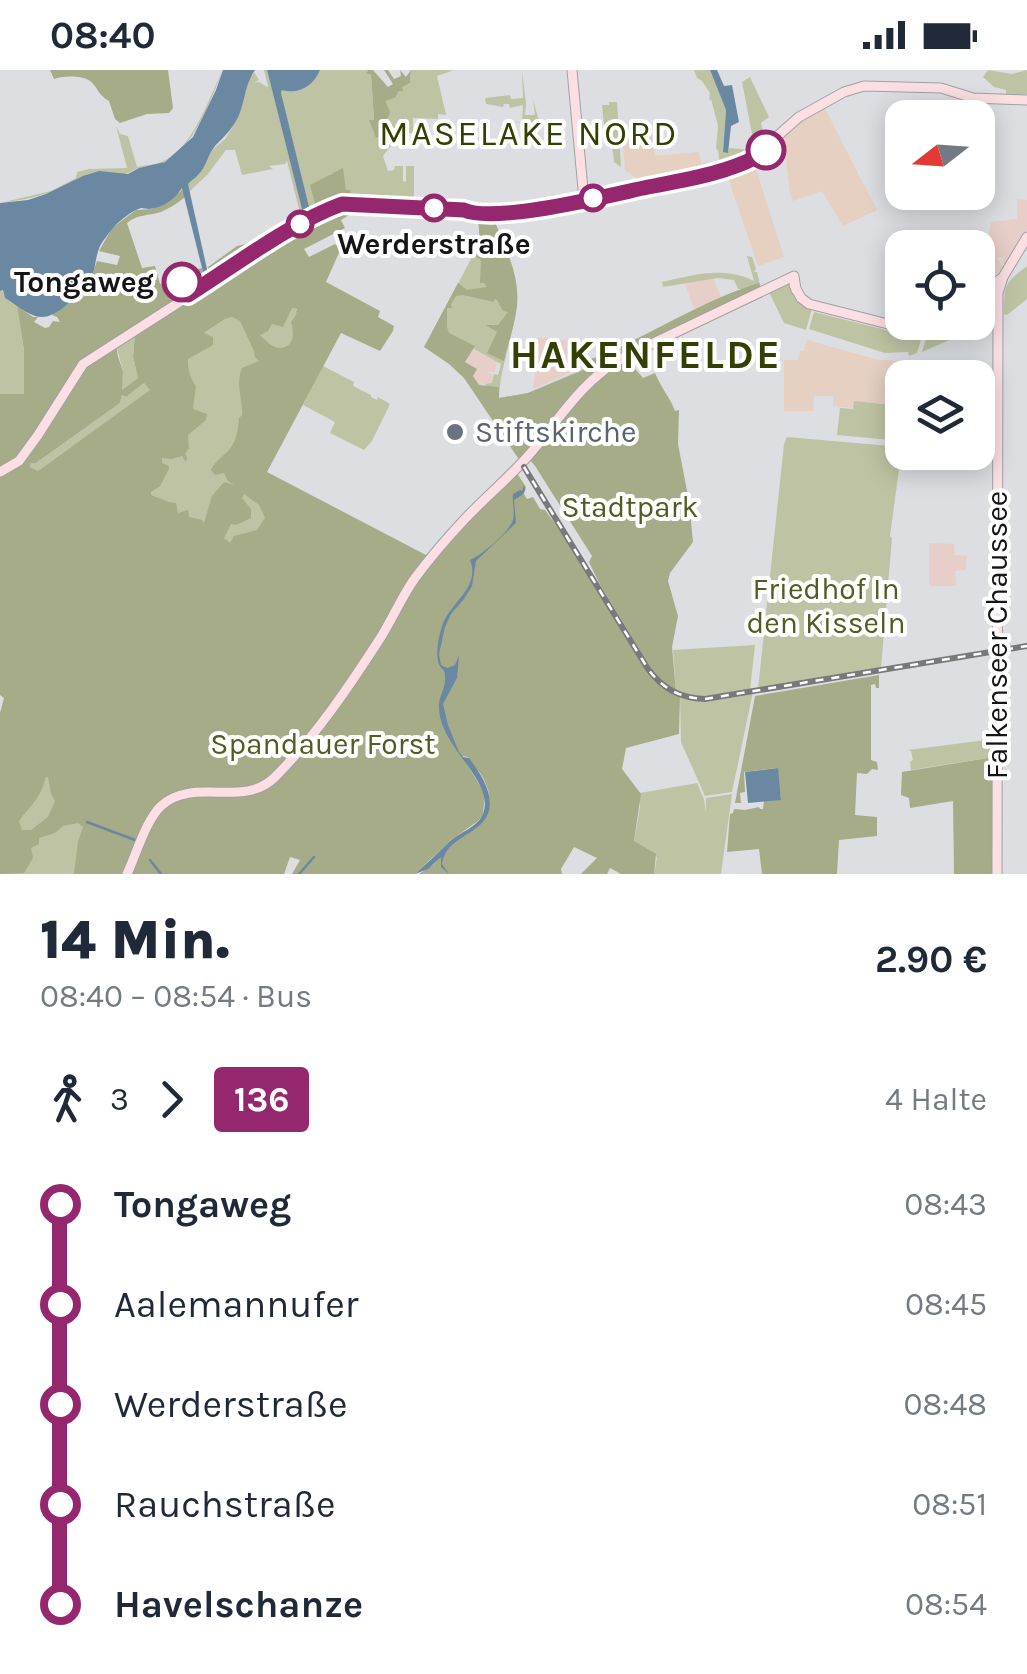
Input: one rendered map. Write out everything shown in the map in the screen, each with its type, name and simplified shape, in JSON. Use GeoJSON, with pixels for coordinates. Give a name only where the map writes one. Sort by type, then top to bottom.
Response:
{"type":"FeatureCollection","features":[{"type":"Feature","properties":{"kind":"main road"},"geometry":{"type":"LineString","coordinates":[[572,70],[583,199]]}},
{"type":"Feature","properties":{"kind":"main road"},"geometry":{"type":"LineString","coordinates":[[0,472],[15,464],[38,435],[83,364],[324,210],[350,203],[495,213],[718,172],[755,156],[798,118],[866,85],[941,88],[973,98],[1022,99]]}},
{"type":"Feature","properties":{"kind":"main road"},"geometry":{"type":"LineString","coordinates":[[995,287],[1012,268],[1027,240]]}},
{"type":"Feature","properties":{"kind":"main road"},"geometry":{"type":"LineString","coordinates":[[127,874],[153,817],[168,802],[190,792],[247,792],[276,776],[330,711],[381,638],[421,570],[466,518],[526,459],[598,374],[621,358],[793,277],[796,290],[807,303],[885,323]]}},
{"type":"Feature","properties":{"kind":"main road","name":"Falkenseer Chaussee"},"geometry":{"type":"LineString","coordinates":[[997,868],[1000,285]]}},
{"type":"Feature","properties":{"kind":"shaded area"},"geometry":{"type":"Polygon","coordinates":[[[824,107],[877,210],[843,226],[822,191],[793,201],[786,159],[764,155],[799,121],[824,107]]]}},
{"type":"Feature","properties":{"kind":"shaded area"},"geometry":{"type":"Polygon","coordinates":[[[652,126],[655,156],[699,152],[701,163],[710,161],[712,168],[643,183],[625,170],[622,129],[652,126]]]}},
{"type":"Feature","properties":{"kind":"shaded area"},"geometry":{"type":"Polygon","coordinates":[[[752,162],[784,257],[758,266],[727,175],[752,162]]]}},
{"type":"Feature","properties":{"kind":"shaded area"},"geometry":{"type":"Polygon","coordinates":[[[1017,199],[1027,200],[1027,230],[1007,266],[1001,262],[1005,256],[997,258],[1003,267],[996,274],[995,230],[989,230],[991,222],[1017,219],[1017,199]]]}},
{"type":"Feature","properties":{"kind":"shaded area"},"geometry":{"type":"Polygon","coordinates":[[[713,278],[721,297],[694,309],[685,284],[713,278]]]}},
{"type":"Feature","properties":{"kind":"shaded area"},"geometry":{"type":"Polygon","coordinates":[[[536,337],[572,338],[584,367],[533,389],[536,368],[525,370],[527,352],[539,347],[536,337]]]}},
{"type":"Feature","properties":{"kind":"shaded area"},"geometry":{"type":"Polygon","coordinates":[[[807,340],[885,360],[885,404],[855,401],[853,408],[833,406],[833,396],[814,396],[813,411],[784,411],[784,360],[798,360],[800,351],[804,351],[807,340]]]}},
{"type":"Feature","properties":{"kind":"shaded area"},"geometry":{"type":"Polygon","coordinates":[[[473,349],[497,361],[495,372],[488,372],[494,376],[493,383],[479,385],[473,376],[465,362],[473,349]]]}},
{"type":"Feature","properties":{"kind":"shaded area"},"geometry":{"type":"Polygon","coordinates":[[[929,543],[954,544],[955,555],[967,556],[966,570],[955,571],[956,586],[929,586],[929,543]]]}},
{"type":"Feature","properties":{"kind":"green space"},"geometry":{"type":"Polygon","coordinates":[[[50,70],[168,70],[173,108],[169,113],[147,114],[120,123],[109,101],[90,81],[54,79],[50,70]]]}},
{"type":"Feature","properties":{"kind":"green space"},"geometry":{"type":"Polygon","coordinates":[[[223,70],[207,109],[192,135],[174,156],[125,174],[91,174],[43,195],[0,203],[51,191],[76,178],[77,172],[127,168],[116,126],[120,134],[128,136],[137,167],[173,155],[191,135],[223,70]]]}},
{"type":"Feature","properties":{"kind":"green space"},"geometry":{"type":"Polygon","coordinates":[[[264,70],[303,212],[282,89],[305,88],[320,70],[368,70],[374,121],[370,122],[374,133],[379,134],[388,114],[386,101],[410,83],[411,70],[454,70],[437,76],[446,115],[438,114],[438,119],[413,118],[413,133],[401,133],[383,156],[388,171],[403,166],[403,182],[406,166],[414,166],[414,205],[351,201],[346,197],[342,169],[330,174],[317,211],[301,217],[287,161],[269,166],[273,169],[242,175],[235,150],[226,150],[189,192],[191,179],[198,176],[212,150],[232,128],[254,72],[259,80],[254,83],[268,86],[264,70]]]}},
{"type":"Feature","properties":{"kind":"green space"},"geometry":{"type":"Polygon","coordinates":[[[368,70],[373,70],[388,87],[393,84],[384,70],[394,79],[401,76],[400,70],[406,77],[411,70],[410,83],[386,101],[390,113],[387,128],[376,138],[369,120],[374,120],[368,70]]]}},
{"type":"Feature","properties":{"kind":"green space"},"geometry":{"type":"Polygon","coordinates":[[[522,70],[525,115],[535,115],[533,100],[541,128],[510,121],[522,123],[523,105],[510,108],[509,104],[486,104],[485,98],[523,98],[522,70]]]}},
{"type":"Feature","properties":{"kind":"green space"},"geometry":{"type":"Polygon","coordinates":[[[694,70],[710,70],[726,110],[723,152],[729,148],[751,150],[751,154],[720,165],[716,149],[718,126],[710,93],[694,70]]]}},
{"type":"Feature","properties":{"kind":"green space"},"geometry":{"type":"Polygon","coordinates":[[[988,70],[1012,74],[1027,70],[1027,94],[1006,97],[1006,90],[994,87],[983,77],[988,70]]]}},
{"type":"Feature","properties":{"kind":"green space"},"geometry":{"type":"Polygon","coordinates":[[[750,77],[769,117],[761,123],[765,141],[771,140],[757,152],[742,82],[750,77]]]}},
{"type":"Feature","properties":{"kind":"green space"},"geometry":{"type":"Polygon","coordinates":[[[617,102],[621,167],[614,162],[612,145],[606,145],[602,105],[617,102]]]}},
{"type":"Feature","properties":{"kind":"green space"},"geometry":{"type":"Polygon","coordinates":[[[343,168],[351,201],[317,211],[310,185],[343,168]]]}},
{"type":"Feature","properties":{"kind":"green space","name":"Spandauer Forst"},"geometry":{"type":"Polygon","coordinates":[[[183,188],[185,197],[171,207],[127,223],[142,268],[155,266],[160,284],[202,268],[206,279],[209,278],[208,267],[237,246],[253,242],[258,246],[294,221],[349,205],[360,208],[341,220],[345,228],[304,249],[309,257],[335,244],[342,246],[326,282],[380,311],[378,317],[394,326],[393,331],[380,351],[341,333],[267,472],[426,555],[513,467],[526,487],[527,499],[533,497],[562,533],[646,670],[663,687],[680,696],[679,734],[626,748],[622,769],[641,794],[634,841],[656,854],[654,874],[621,874],[610,868],[607,874],[581,874],[597,858],[574,847],[562,874],[419,874],[441,856],[443,859],[455,841],[487,814],[490,804],[485,782],[468,757],[462,756],[485,794],[483,815],[415,874],[292,874],[300,860],[290,857],[284,874],[74,874],[83,827],[78,823],[39,838],[39,844],[31,848],[33,858],[24,873],[0,874],[0,713],[4,698],[0,695],[0,394],[24,394],[24,350],[17,306],[38,317],[34,322],[45,328],[53,321],[60,322],[52,315],[70,302],[72,290],[92,277],[97,261],[117,265],[120,256],[99,251],[112,228],[136,210],[152,209],[183,188]],[[292,308],[283,327],[272,324],[260,335],[275,347],[289,345],[293,334],[291,322],[297,309],[292,308]],[[225,319],[204,333],[213,337],[213,345],[188,362],[196,386],[193,409],[207,414],[206,420],[188,435],[186,462],[182,456],[162,458],[169,469],[151,495],[176,503],[178,513],[188,510],[189,517],[204,523],[212,496],[224,482],[234,485],[224,473],[215,475],[211,470],[237,435],[242,415],[242,368],[259,361],[240,321],[225,319]],[[135,334],[116,345],[123,371],[122,390],[138,378],[133,357],[135,334]],[[144,383],[126,397],[122,395],[120,403],[30,467],[38,471],[150,390],[144,383]],[[244,494],[242,498],[251,509],[251,518],[231,524],[224,538],[230,543],[234,536],[257,530],[265,518],[259,505],[244,494]],[[48,777],[19,821],[22,830],[31,830],[48,817],[55,801],[48,777]]]}},
{"type":"Feature","properties":{"kind":"green space"},"geometry":{"type":"Polygon","coordinates":[[[478,216],[493,217],[516,286],[516,310],[499,398],[528,393],[586,368],[523,457],[485,384],[492,383],[501,364],[435,327],[480,242],[478,216]]]}},
{"type":"Feature","properties":{"kind":"green space"},"geometry":{"type":"Polygon","coordinates":[[[478,216],[495,222],[511,263],[517,295],[504,361],[487,353],[497,332],[486,325],[498,325],[508,312],[503,311],[497,300],[456,296],[452,308],[447,308],[449,333],[475,346],[465,362],[477,369],[473,376],[479,385],[499,387],[499,398],[528,393],[591,367],[590,359],[617,352],[619,358],[524,452],[520,461],[464,378],[424,347],[458,283],[467,290],[487,287],[480,283],[481,260],[473,255],[480,242],[478,216]]]}},
{"type":"Feature","properties":{"kind":"green space"},"geometry":{"type":"Polygon","coordinates":[[[747,256],[752,257],[761,289],[738,289],[734,280],[718,278],[663,287],[662,282],[708,273],[754,281],[747,256]]]}},
{"type":"Feature","properties":{"kind":"green space"},"geometry":{"type":"Polygon","coordinates":[[[1027,266],[1027,299],[1004,314],[1007,286],[1027,266]]]}},
{"type":"Feature","properties":{"kind":"green space"},"geometry":{"type":"Polygon","coordinates":[[[790,282],[812,308],[806,330],[784,323],[769,292],[790,282]]]}},
{"type":"Feature","properties":{"kind":"green space"},"geometry":{"type":"Polygon","coordinates":[[[759,283],[761,290],[622,354],[620,347],[706,304],[759,283]]]}},
{"type":"Feature","properties":{"kind":"green space"},"geometry":{"type":"Polygon","coordinates":[[[2,289],[5,298],[17,306],[24,350],[24,395],[0,394],[2,289]]]}},
{"type":"Feature","properties":{"kind":"green space"},"geometry":{"type":"Polygon","coordinates":[[[269,295],[322,323],[248,400],[237,441],[228,453],[291,485],[257,550],[204,548],[149,497],[183,361],[203,334],[269,295]]]}},
{"type":"Feature","properties":{"kind":"green space"},"geometry":{"type":"Polygon","coordinates":[[[814,312],[885,330],[885,340],[921,340],[917,353],[909,356],[908,352],[885,353],[809,329],[814,312]]]}},
{"type":"Feature","properties":{"kind":"green space"},"geometry":{"type":"Polygon","coordinates":[[[135,332],[133,357],[138,378],[121,391],[123,371],[116,345],[135,332]]]}},
{"type":"Feature","properties":{"kind":"green space"},"geometry":{"type":"Polygon","coordinates":[[[926,340],[950,340],[922,352],[926,340]]]}},
{"type":"Feature","properties":{"kind":"green space","name":"Stadtpark"},"geometry":{"type":"Polygon","coordinates":[[[629,356],[643,378],[655,373],[675,411],[679,410],[678,444],[693,542],[668,581],[678,616],[672,647],[676,692],[648,669],[599,583],[589,562],[592,556],[529,459],[593,382],[629,356]]]}},
{"type":"Feature","properties":{"kind":"green space"},"geometry":{"type":"Polygon","coordinates":[[[323,366],[354,382],[353,386],[371,397],[390,404],[364,450],[330,433],[335,422],[303,405],[323,366]]]}},
{"type":"Feature","properties":{"kind":"green space"},"geometry":{"type":"Polygon","coordinates":[[[144,383],[151,390],[38,471],[30,467],[120,403],[122,395],[126,397],[144,383]]]}},
{"type":"Feature","properties":{"kind":"green space"},"geometry":{"type":"Polygon","coordinates":[[[854,401],[885,404],[885,439],[837,435],[840,408],[853,409],[854,401]]]}},
{"type":"Feature","properties":{"kind":"green space","name":"Friedhof In den Kisseln"},"geometry":{"type":"Polygon","coordinates":[[[787,437],[885,446],[885,470],[899,470],[881,668],[758,689],[787,437]]]}},
{"type":"Feature","properties":{"kind":"green space"},"geometry":{"type":"Polygon","coordinates":[[[755,645],[750,690],[704,696],[676,692],[673,650],[755,645]]]}},
{"type":"Feature","properties":{"kind":"green space"},"geometry":{"type":"Polygon","coordinates":[[[879,675],[879,688],[871,685],[871,760],[877,762],[878,770],[857,773],[855,815],[877,817],[877,836],[839,840],[837,874],[762,874],[759,849],[727,852],[730,814],[734,809],[763,809],[764,801],[781,799],[777,768],[744,772],[745,792],[740,793],[741,803],[735,803],[755,696],[879,675]]]}},
{"type":"Feature","properties":{"kind":"green space"},"geometry":{"type":"Polygon","coordinates":[[[753,692],[732,792],[705,796],[681,742],[680,696],[705,700],[753,692]]]}},
{"type":"Feature","properties":{"kind":"green space"},"geometry":{"type":"Polygon","coordinates":[[[994,739],[994,757],[911,770],[913,760],[908,750],[994,739]]]}},
{"type":"Feature","properties":{"kind":"green space"},"geometry":{"type":"Polygon","coordinates":[[[994,757],[994,874],[954,874],[953,801],[910,808],[909,798],[901,795],[902,772],[994,757]]]}},
{"type":"Feature","properties":{"kind":"green space"},"geometry":{"type":"Polygon","coordinates":[[[46,775],[92,805],[83,874],[0,874],[0,834],[46,775]]]}},
{"type":"Feature","properties":{"kind":"green space"},"geometry":{"type":"Polygon","coordinates":[[[697,783],[706,812],[706,798],[732,794],[721,874],[654,874],[657,857],[634,842],[640,793],[697,783]]]}},
{"type":"Feature","properties":{"kind":"water"},"geometry":{"type":"Polygon","coordinates":[[[223,70],[255,70],[237,120],[188,184],[209,278],[206,280],[202,268],[182,188],[164,205],[138,209],[116,225],[100,246],[91,279],[72,290],[70,302],[52,315],[37,317],[5,298],[3,290],[0,291],[0,203],[28,200],[99,171],[128,174],[165,162],[193,137],[223,70]]]}},
{"type":"Feature","properties":{"kind":"water"},"geometry":{"type":"Polygon","coordinates":[[[267,70],[320,70],[306,88],[281,93],[310,211],[303,213],[267,70]]]}},
{"type":"Feature","properties":{"kind":"water"},"geometry":{"type":"Polygon","coordinates":[[[710,70],[717,70],[724,86],[732,85],[739,122],[731,126],[728,153],[723,152],[726,110],[710,70]]]}},
{"type":"Feature","properties":{"kind":"water"},"geometry":{"type":"Polygon","coordinates":[[[524,485],[522,495],[514,500],[516,523],[476,561],[472,586],[451,614],[439,654],[441,665],[447,668],[455,665],[459,655],[457,678],[443,704],[459,752],[469,758],[484,780],[490,807],[481,824],[444,856],[442,864],[449,874],[441,867],[441,857],[415,874],[483,814],[481,788],[447,735],[441,720],[439,701],[445,677],[438,660],[438,645],[446,617],[468,587],[470,560],[494,543],[510,525],[514,517],[513,494],[522,491],[524,485]]]}},
{"type":"Feature","properties":{"kind":"water"},"geometry":{"type":"Polygon","coordinates":[[[778,768],[781,800],[748,803],[745,772],[778,768]]]}},
{"type":"Feature","properties":{"kind":"waterway"},"geometry":{"type":"LineString","coordinates":[[87,822],[135,840]]}},
{"type":"Feature","properties":{"kind":"waterway"},"geometry":{"type":"LineString","coordinates":[[299,874],[314,857]]}},
{"type":"Feature","properties":{"kind":"waterway"},"geometry":{"type":"LineString","coordinates":[[150,860],[161,874]]}},
{"type":"Feature","properties":{"kind":"railway"},"geometry":{"type":"LineString","coordinates":[[524,467],[648,669],[666,687],[688,697],[705,699],[1027,646]]}},
{"type":"Feature","properties":{"kind":"bus line","name":"136"},"geometry":{"type":"LineString","coordinates":[[182,282],[188,295],[303,222],[342,204],[506,213],[718,172],[766,150]]}},
{"type":"Feature","properties":{"kind":"place","name":"Werderstraße"},"geometry":{"type":"Point","coordinates":[434,208]}},
{"type":"Feature","properties":{"kind":"place","name":"Tongaweg"},"geometry":{"type":"Point","coordinates":[182,282]}},
{"type":"Feature","properties":{"kind":"place","name":"Stiftskirche"},"geometry":{"type":"Point","coordinates":[455,432]}},
{"type":"Feature","properties":{"kind":"district","name":"MASELAKE NORD"},"geometry":{"type":"Point","coordinates":[529,133]}},
{"type":"Feature","properties":{"kind":"district","name":"HAKENFELDE"},"geometry":{"type":"Point","coordinates":[646,354]}}]}
